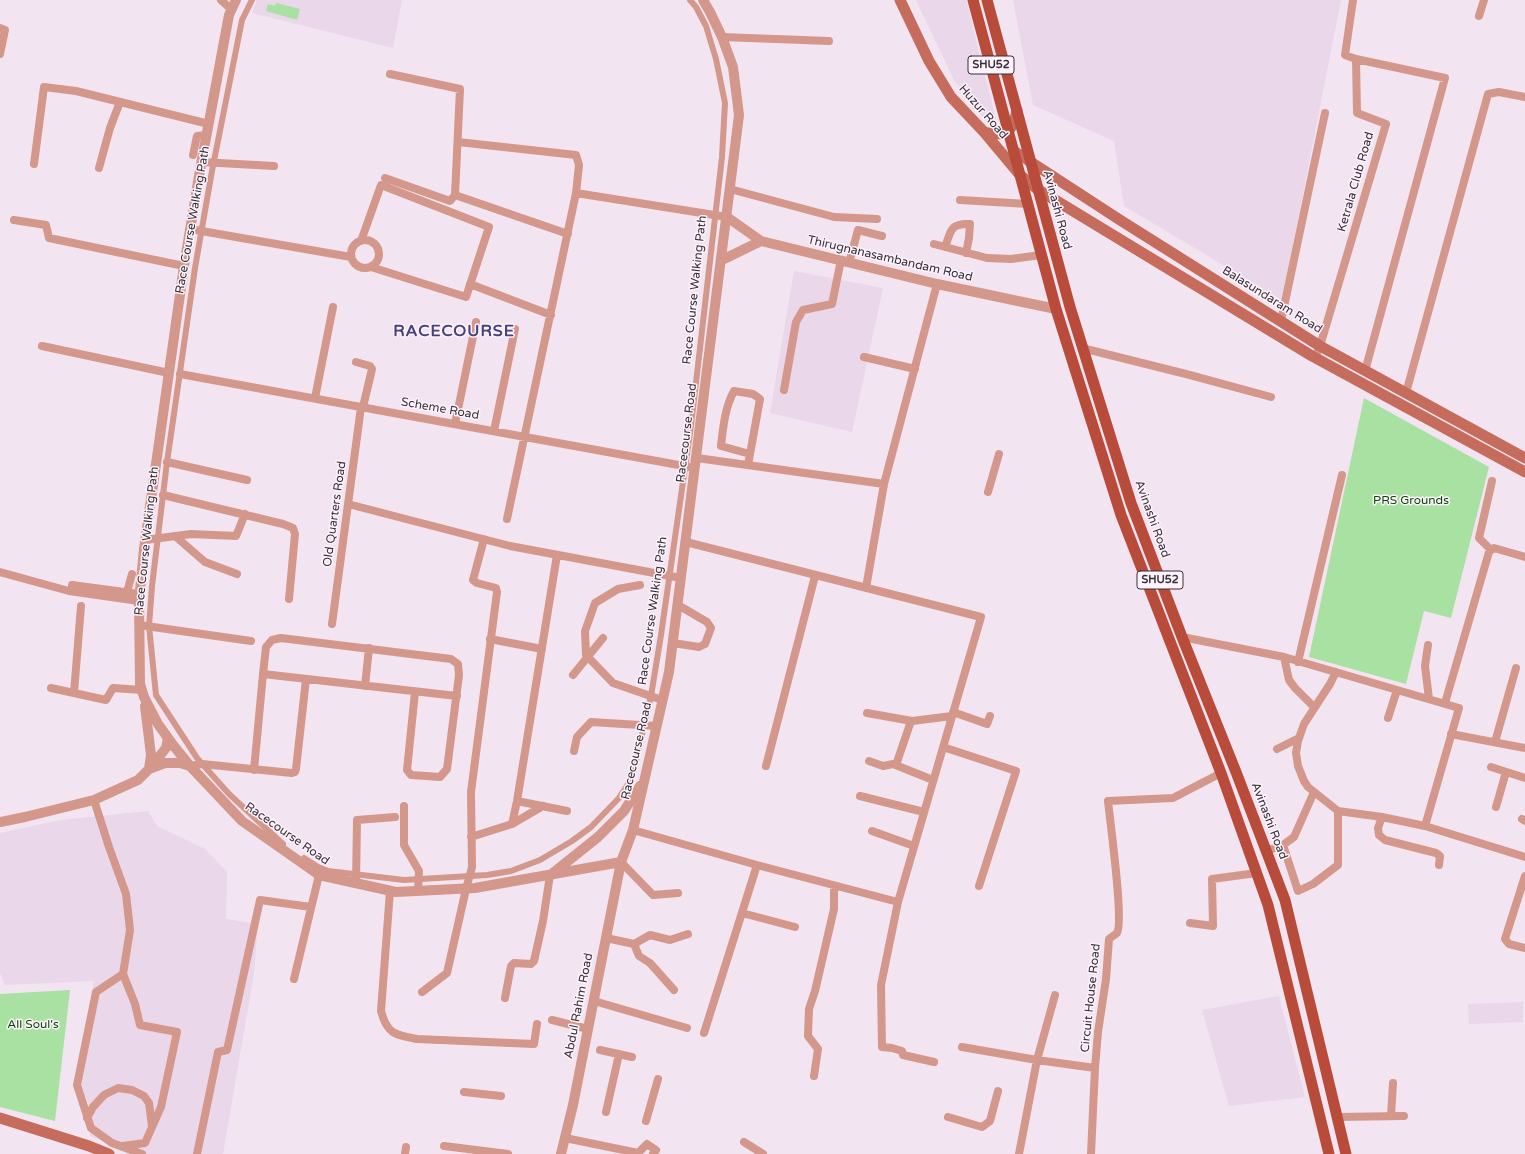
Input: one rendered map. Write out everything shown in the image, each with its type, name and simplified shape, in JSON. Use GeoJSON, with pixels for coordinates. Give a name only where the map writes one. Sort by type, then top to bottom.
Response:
{"type":"FeatureCollection","features":[{"type":"Feature","properties":{"kind":"main road","name":"Huzur Road"},"geometry":{"type":"LineString","coordinates":[[900,0],[929,61],[951,97],[984,132],[1020,175],[1037,189]]}},
{"type":"Feature","properties":{"kind":"main road","name":"SHU52"},"geometry":{"type":"LineString","coordinates":[[973,0],[1056,309],[1121,515],[1221,773],[1268,905],[1329,1154]]}},
{"type":"Feature","properties":{"kind":"main road","name":"Avinashi Road"},"geometry":{"type":"LineString","coordinates":[[987,0],[1037,189],[1082,348],[1131,502],[1285,900],[1346,1154]]}},
{"type":"Feature","properties":{"kind":"main road"},"geometry":{"type":"LineString","coordinates":[[984,132],[997,135],[1005,133],[1009,130],[1015,120],[1017,110]]}},
{"type":"Feature","properties":{"kind":"main road","name":"Balasundaram Road"},"geometry":{"type":"LineString","coordinates":[[1014,151],[1120,220],[1320,346],[1525,458]]}},
{"type":"Feature","properties":{"kind":"main road"},"geometry":{"type":"LineString","coordinates":[[1037,189],[1315,358],[1525,472]]}},
{"type":"Feature","properties":{"kind":"main road"},"geometry":{"type":"LineString","coordinates":[[1423,417],[1429,406]]}},
{"type":"Feature","properties":{"kind":"main road"},"geometry":{"type":"LineString","coordinates":[[0,1118],[90,1146],[109,1154]]}},
{"type":"Feature","properties":{"kind":"main road"},"geometry":{"type":"LineString","coordinates":[[90,1146],[102,1154]]}},
{"type":"Feature","properties":{"kind":"street"},"geometry":{"type":"LineString","coordinates":[[221,0],[234,4]]}},
{"type":"Feature","properties":{"kind":"street","name":"Race Course Walking Path"},"geometry":{"type":"LineString","coordinates":[[252,0],[242,20],[201,230],[167,462],[158,539],[144,625],[156,695],[202,764],[229,794],[280,842],[318,867],[328,871],[356,879],[404,880],[469,876],[510,870],[540,860],[572,841],[591,827],[628,786],[633,773],[651,696],[669,576],[692,464],[715,215],[722,157],[724,103],[716,59],[706,26],[696,6],[690,0]]}},
{"type":"Feature","properties":{"kind":"street","name":"Racecourse Road"},"geometry":{"type":"LineString","coordinates":[[234,4],[229,15],[201,162],[184,266],[145,540],[139,597],[144,625],[140,684],[143,694],[158,724],[168,738],[190,766],[242,821],[319,875],[356,879],[396,892],[466,889],[621,862],[633,830],[669,672],[686,542],[692,464],[722,260],[740,115],[733,67],[722,37],[703,0]]}},
{"type":"Feature","properties":{"kind":"street"},"geometry":{"type":"LineString","coordinates":[[1353,0],[1345,55],[1356,59],[1445,78],[1365,371]]}},
{"type":"Feature","properties":{"kind":"street"},"geometry":{"type":"LineString","coordinates":[[1479,16],[1484,0]]}},
{"type":"Feature","properties":{"kind":"street"},"geometry":{"type":"LineString","coordinates":[[0,28],[5,30],[0,54]]}},
{"type":"Feature","properties":{"kind":"street"},"geometry":{"type":"LineString","coordinates":[[722,37],[829,41]]}},
{"type":"Feature","properties":{"kind":"street","name":"Ketrala Club Road"},"geometry":{"type":"LineString","coordinates":[[1320,346],[1386,124],[1357,113],[1356,59]]}},
{"type":"Feature","properties":{"kind":"street"},"geometry":{"type":"LineString","coordinates":[[385,178],[450,201],[455,195],[460,88],[390,74]]}},
{"type":"Feature","properties":{"kind":"street"},"geometry":{"type":"LineString","coordinates":[[34,164],[44,86],[76,91],[209,124]]}},
{"type":"Feature","properties":{"kind":"street"},"geometry":{"type":"LineString","coordinates":[[1406,393],[1488,94],[1498,92],[1525,97]]}},
{"type":"Feature","properties":{"kind":"street"},"geometry":{"type":"LineString","coordinates":[[99,168],[110,128],[120,102]]}},
{"type":"Feature","properties":{"kind":"street"},"geometry":{"type":"LineString","coordinates":[[1281,321],[1324,113]]}},
{"type":"Feature","properties":{"kind":"street"},"geometry":{"type":"LineString","coordinates":[[193,155],[197,136],[206,135]]}},
{"type":"Feature","properties":{"kind":"street"},"geometry":{"type":"LineString","coordinates":[[458,142],[576,155],[579,165],[576,193],[568,234],[526,437],[507,519]]}},
{"type":"Feature","properties":{"kind":"street"},"geometry":{"type":"LineString","coordinates":[[201,162],[274,166]]}},
{"type":"Feature","properties":{"kind":"street"},"geometry":{"type":"LineString","coordinates":[[361,241],[381,185],[489,228],[466,297],[370,267],[362,268],[354,264],[351,257],[351,251],[353,247],[361,241],[369,241],[373,243],[378,251],[377,260],[370,267]]}},
{"type":"Feature","properties":{"kind":"street"},"geometry":{"type":"LineString","coordinates":[[730,189],[834,217],[877,219]]}},
{"type":"Feature","properties":{"kind":"street"},"geometry":{"type":"LineString","coordinates":[[576,193],[727,217],[761,241],[722,260]]}},
{"type":"Feature","properties":{"kind":"street"},"geometry":{"type":"LineString","coordinates":[[455,195],[568,234]]}},
{"type":"Feature","properties":{"kind":"street"},"geometry":{"type":"LineString","coordinates":[[960,200],[1028,204]]}},
{"type":"Feature","properties":{"kind":"street"},"geometry":{"type":"LineString","coordinates":[[14,220],[46,225],[49,238],[184,266]]}},
{"type":"Feature","properties":{"kind":"street"},"geometry":{"type":"LineString","coordinates":[[945,247],[951,230],[955,225],[970,224],[970,238],[966,253]]}},
{"type":"Feature","properties":{"kind":"street"},"geometry":{"type":"LineString","coordinates":[[190,229],[351,257]]}},
{"type":"Feature","properties":{"kind":"street"},"geometry":{"type":"LineString","coordinates":[[784,390],[796,322],[803,310],[832,304],[845,262],[858,230],[882,236]]}},
{"type":"Feature","properties":{"kind":"street","name":"Thirugnanasambandam Road"},"geometry":{"type":"LineString","coordinates":[[761,241],[937,284],[1056,309]]}},
{"type":"Feature","properties":{"kind":"street"},"geometry":{"type":"LineString","coordinates":[[934,244],[987,258],[1011,260],[1041,255]]}},
{"type":"Feature","properties":{"kind":"street"},"geometry":{"type":"LineString","coordinates":[[470,284],[551,315]]}},
{"type":"Feature","properties":{"kind":"street"},"geometry":{"type":"LineString","coordinates":[[866,588],[884,484],[937,284]]}},
{"type":"Feature","properties":{"kind":"street"},"geometry":{"type":"LineString","coordinates":[[315,398],[333,307]]}},
{"type":"Feature","properties":{"kind":"street"},"geometry":{"type":"LineString","coordinates":[[455,424],[476,322]]}},
{"type":"Feature","properties":{"kind":"street"},"geometry":{"type":"LineString","coordinates":[[494,431],[515,329]]}},
{"type":"Feature","properties":{"kind":"street"},"geometry":{"type":"LineString","coordinates":[[42,346],[169,373]]}},
{"type":"Feature","properties":{"kind":"street"},"geometry":{"type":"LineString","coordinates":[[1315,358],[1320,346]]}},
{"type":"Feature","properties":{"kind":"street"},"geometry":{"type":"LineString","coordinates":[[1082,348],[1270,397]]}},
{"type":"Feature","properties":{"kind":"street"},"geometry":{"type":"LineString","coordinates":[[864,357],[915,369]]}},
{"type":"Feature","properties":{"kind":"street","name":"Old Quarters Road"},"geometry":{"type":"LineString","coordinates":[[332,624],[362,407],[372,368],[356,362]]}},
{"type":"Feature","properties":{"kind":"street","name":"Scheme Road"},"geometry":{"type":"LineString","coordinates":[[180,374],[526,437],[692,464],[748,465],[884,484]]}},
{"type":"Feature","properties":{"kind":"street"},"geometry":{"type":"LineString","coordinates":[[748,465],[750,454],[760,399],[753,394],[734,391],[730,397],[721,446],[750,454]]}},
{"type":"Feature","properties":{"kind":"street"},"geometry":{"type":"LineString","coordinates":[[988,492],[999,454]]}},
{"type":"Feature","properties":{"kind":"street"},"geometry":{"type":"LineString","coordinates":[[167,462],[247,480]]}},
{"type":"Feature","properties":{"kind":"street"},"geometry":{"type":"LineString","coordinates":[[1298,662],[1342,475]]}},
{"type":"Feature","properties":{"kind":"street"},"geometry":{"type":"LineString","coordinates":[[1491,550],[1479,538],[1492,481]]}},
{"type":"Feature","properties":{"kind":"street"},"geometry":{"type":"LineString","coordinates":[[163,495],[245,514],[288,525],[293,528],[295,534],[289,599]]}},
{"type":"Feature","properties":{"kind":"street"},"geometry":{"type":"LineString","coordinates":[[348,504],[510,546],[681,578]]}},
{"type":"Feature","properties":{"kind":"street"},"geometry":{"type":"LineString","coordinates":[[145,540],[191,534],[236,536],[245,514]]}},
{"type":"Feature","properties":{"kind":"street"},"geometry":{"type":"LineString","coordinates":[[175,536],[205,562],[238,574]]}},
{"type":"Feature","properties":{"kind":"street"},"geometry":{"type":"LineString","coordinates":[[422,992],[447,973],[472,867],[471,792],[497,592],[496,588],[477,583],[473,580],[484,539]]}},
{"type":"Feature","properties":{"kind":"street"},"geometry":{"type":"LineString","coordinates":[[686,542],[981,618],[898,902],[881,984],[882,1047],[902,1051],[903,1055],[934,1062]]}},
{"type":"Feature","properties":{"kind":"street"},"geometry":{"type":"LineString","coordinates":[[1445,704],[1489,552],[1494,548],[1525,557]]}},
{"type":"Feature","properties":{"kind":"street"},"geometry":{"type":"LineString","coordinates":[[512,824],[517,802],[557,555]]}},
{"type":"Feature","properties":{"kind":"street"},"geometry":{"type":"LineString","coordinates":[[0,572],[69,591],[139,597]]}},
{"type":"Feature","properties":{"kind":"street"},"geometry":{"type":"LineString","coordinates":[[127,592],[132,574]]}},
{"type":"Feature","properties":{"kind":"street"},"geometry":{"type":"LineString","coordinates":[[766,766],[815,576]]}},
{"type":"Feature","properties":{"kind":"street"},"geometry":{"type":"LineString","coordinates":[[72,585],[127,592],[139,597]]}},
{"type":"Feature","properties":{"kind":"street"},"geometry":{"type":"LineString","coordinates":[[640,585],[618,589],[595,603],[585,630],[586,655],[613,683],[662,700]]}},
{"type":"Feature","properties":{"kind":"street"},"geometry":{"type":"LineString","coordinates":[[673,643],[699,647],[705,644],[711,628],[707,622],[678,605]]}},
{"type":"Feature","properties":{"kind":"street"},"geometry":{"type":"LineString","coordinates":[[74,693],[81,606]]}},
{"type":"Feature","properties":{"kind":"street"},"geometry":{"type":"LineString","coordinates":[[144,625],[251,641]]}},
{"type":"Feature","properties":{"kind":"street"},"geometry":{"type":"LineString","coordinates":[[1182,637],[1284,657],[1459,708],[1425,826]]}},
{"type":"Feature","properties":{"kind":"street"},"geometry":{"type":"LineString","coordinates":[[254,770],[262,674],[266,647],[272,640],[282,638],[451,658],[458,664],[459,674],[457,696],[446,769],[440,777],[411,775],[407,770],[415,692]]}},
{"type":"Feature","properties":{"kind":"street"},"geometry":{"type":"LineString","coordinates":[[573,675],[603,638]]}},
{"type":"Feature","properties":{"kind":"street"},"geometry":{"type":"LineString","coordinates":[[490,639],[542,649]]}},
{"type":"Feature","properties":{"kind":"street"},"geometry":{"type":"LineString","coordinates":[[1428,645],[1425,666],[1429,699]]}},
{"type":"Feature","properties":{"kind":"street"},"geometry":{"type":"LineString","coordinates":[[365,686],[369,648]]}},
{"type":"Feature","properties":{"kind":"street"},"geometry":{"type":"LineString","coordinates":[[1284,657],[1289,680],[1314,707]]}},
{"type":"Feature","properties":{"kind":"street"},"geometry":{"type":"LineString","coordinates":[[1495,742],[1516,668]]}},
{"type":"Feature","properties":{"kind":"street"},"geometry":{"type":"LineString","coordinates":[[1336,672],[1304,724],[1296,753],[1298,766],[1304,781],[1314,792],[1324,798],[1338,811],[1382,817],[1425,826],[1525,856]]}},
{"type":"Feature","properties":{"kind":"street"},"geometry":{"type":"LineString","coordinates":[[262,674],[457,696]]}},
{"type":"Feature","properties":{"kind":"street"},"geometry":{"type":"LineString","coordinates":[[149,769],[172,762],[190,766],[202,764],[254,770],[295,772],[306,679]]}},
{"type":"Feature","properties":{"kind":"street"},"geometry":{"type":"LineString","coordinates":[[51,688],[106,700],[113,688],[143,694],[150,755],[149,769]]}},
{"type":"Feature","properties":{"kind":"street"},"geometry":{"type":"LineString","coordinates":[[1388,718],[1397,690]]}},
{"type":"Feature","properties":{"kind":"street"},"geometry":{"type":"LineString","coordinates":[[867,713],[911,721],[953,714],[987,724],[990,716]]}},
{"type":"Feature","properties":{"kind":"street"},"geometry":{"type":"LineString","coordinates":[[896,765],[911,721]]}},
{"type":"Feature","properties":{"kind":"street"},"geometry":{"type":"LineString","coordinates":[[574,751],[577,737],[591,722],[656,726]]}},
{"type":"Feature","properties":{"kind":"street"},"geometry":{"type":"LineString","coordinates":[[1451,734],[1525,748]]}},
{"type":"Feature","properties":{"kind":"street"},"geometry":{"type":"LineString","coordinates":[[0,822],[94,800],[138,780],[166,748],[168,738]]}},
{"type":"Feature","properties":{"kind":"street"},"geometry":{"type":"LineString","coordinates":[[1277,749],[1299,738]]}},
{"type":"Feature","properties":{"kind":"street"},"geometry":{"type":"LineString","coordinates":[[943,747],[1016,771],[980,886]]}},
{"type":"Feature","properties":{"kind":"street"},"geometry":{"type":"LineString","coordinates":[[869,761],[883,766],[893,764],[933,780]]}},
{"type":"Feature","properties":{"kind":"street"},"geometry":{"type":"LineString","coordinates":[[1491,767],[1525,778]]}},
{"type":"Feature","properties":{"kind":"street"},"geometry":{"type":"LineString","coordinates":[[1496,807],[1506,772]]}},
{"type":"Feature","properties":{"kind":"street","name":"Circuit House Road"},"geometry":{"type":"LineString","coordinates":[[1091,1154],[1098,1032],[1106,979],[1109,939],[1117,933],[1119,924],[1108,801],[1173,798],[1221,773]]}},
{"type":"Feature","properties":{"kind":"street"},"geometry":{"type":"LineString","coordinates":[[505,998],[514,963],[532,964],[534,961],[551,875],[598,837],[624,811],[643,781]]}},
{"type":"Feature","properties":{"kind":"street"},"geometry":{"type":"LineString","coordinates":[[1266,851],[1283,846],[1294,837],[1314,792]]}},
{"type":"Feature","properties":{"kind":"street"},"geometry":{"type":"LineString","coordinates":[[860,796],[924,812]]}},
{"type":"Feature","properties":{"kind":"street"},"geometry":{"type":"LineString","coordinates":[[94,800],[126,894],[130,930],[123,974],[135,1004],[140,1025],[177,1032],[162,1107],[145,1144],[121,1146]]}},
{"type":"Feature","properties":{"kind":"street"},"geometry":{"type":"LineString","coordinates":[[517,802],[567,811]]}},
{"type":"Feature","properties":{"kind":"street"},"geometry":{"type":"LineString","coordinates":[[404,806],[404,845],[419,871],[418,891]]}},
{"type":"Feature","properties":{"kind":"street"},"geometry":{"type":"LineString","coordinates":[[471,837],[512,824],[543,806]]}},
{"type":"Feature","properties":{"kind":"street"},"geometry":{"type":"LineString","coordinates":[[1283,846],[1298,891],[1313,884],[1338,864],[1338,811]]}},
{"type":"Feature","properties":{"kind":"street"},"geometry":{"type":"LineString","coordinates":[[356,879],[357,820],[395,817]]}},
{"type":"Feature","properties":{"kind":"street"},"geometry":{"type":"LineString","coordinates":[[1382,817],[1378,828],[1379,835],[1386,840],[1436,853],[1440,856],[1439,865]]}},
{"type":"Feature","properties":{"kind":"street"},"geometry":{"type":"LineString","coordinates":[[633,830],[834,886],[898,902]]}},
{"type":"Feature","properties":{"kind":"street"},"geometry":{"type":"LineString","coordinates":[[872,831],[914,846]]}},
{"type":"Feature","properties":{"kind":"street"},"geometry":{"type":"LineString","coordinates":[[621,862],[653,895],[678,893]]}},
{"type":"Feature","properties":{"kind":"street","name":"Abdul Rahim Road"},"geometry":{"type":"LineString","coordinates":[[561,1154],[594,1001],[621,862]]}},
{"type":"Feature","properties":{"kind":"street"},"geometry":{"type":"LineString","coordinates":[[704,1033],[757,865]]}},
{"type":"Feature","properties":{"kind":"street"},"geometry":{"type":"LineString","coordinates":[[1190,923],[1213,926],[1212,879],[1257,873]]}},
{"type":"Feature","properties":{"kind":"street"},"geometry":{"type":"LineString","coordinates":[[294,979],[319,875]]}},
{"type":"Feature","properties":{"kind":"street"},"geometry":{"type":"LineString","coordinates":[[1525,876],[1505,939],[1509,944],[1525,948]]}},
{"type":"Feature","properties":{"kind":"street"},"geometry":{"type":"LineString","coordinates":[[814,1076],[818,1049],[808,1036],[809,1009],[815,991],[834,909],[834,886]]}},
{"type":"Feature","properties":{"kind":"street"},"geometry":{"type":"LineString","coordinates":[[390,891],[381,1011],[384,1022],[390,1030],[398,1036],[417,1039],[534,1044],[537,1024]]}},
{"type":"Feature","properties":{"kind":"street"},"geometry":{"type":"LineString","coordinates":[[197,1154],[218,1052],[227,1050],[260,900],[311,907]]}},
{"type":"Feature","properties":{"kind":"street"},"geometry":{"type":"LineString","coordinates":[[742,913],[795,927]]}},
{"type":"Feature","properties":{"kind":"street"},"geometry":{"type":"LineString","coordinates":[[606,938],[634,944],[650,935],[670,940],[688,934]]}},
{"type":"Feature","properties":{"kind":"street"},"geometry":{"type":"LineString","coordinates":[[634,944],[639,956],[650,963],[674,990]]}},
{"type":"Feature","properties":{"kind":"street"},"geometry":{"type":"LineString","coordinates":[[123,974],[96,992],[77,1085],[91,1128],[112,1143],[142,1154]]}},
{"type":"Feature","properties":{"kind":"street"},"geometry":{"type":"LineString","coordinates":[[1019,1154],[1037,1060],[1055,995]]}},
{"type":"Feature","properties":{"kind":"street"},"geometry":{"type":"LineString","coordinates":[[594,1001],[687,1028]]}},
{"type":"Feature","properties":{"kind":"street"},"geometry":{"type":"LineString","coordinates":[[552,1020],[588,1029]]}},
{"type":"Feature","properties":{"kind":"street"},"geometry":{"type":"LineString","coordinates":[[962,1047],[1095,1068]]}},
{"type":"Feature","properties":{"kind":"street"},"geometry":{"type":"LineString","coordinates":[[600,1050],[632,1057]]}},
{"type":"Feature","properties":{"kind":"street"},"geometry":{"type":"LineString","coordinates":[[606,1112],[619,1054]]}},
{"type":"Feature","properties":{"kind":"street"},"geometry":{"type":"LineString","coordinates":[[646,1121],[658,1079]]}},
{"type":"Feature","properties":{"kind":"street"},"geometry":{"type":"LineString","coordinates":[[1391,1116],[1393,1083]]}},
{"type":"Feature","properties":{"kind":"street"},"geometry":{"type":"LineString","coordinates":[[87,1118],[93,1107],[104,1095],[118,1088],[132,1090],[144,1096],[149,1103],[152,1127]]}},
{"type":"Feature","properties":{"kind":"street"},"geometry":{"type":"LineString","coordinates":[[948,1117],[982,1127],[990,1121],[998,1091]]}},
{"type":"Feature","properties":{"kind":"street"},"geometry":{"type":"LineString","coordinates":[[464,1092],[501,1096]]}},
{"type":"Feature","properties":{"kind":"street"},"geometry":{"type":"LineString","coordinates":[[1337,1117],[1404,1116]]}},
{"type":"Feature","properties":{"kind":"street"},"geometry":{"type":"LineString","coordinates":[[565,1138],[638,1154],[647,1144],[656,1150],[653,1154]]}},
{"type":"Feature","properties":{"kind":"street"},"geometry":{"type":"LineString","coordinates":[[744,1142],[763,1154]]}},
{"type":"Feature","properties":{"kind":"street"},"geometry":{"type":"LineString","coordinates":[[444,1146],[508,1154]]}},
{"type":"Feature","properties":{"kind":"shaded area"},"geometry":{"type":"Polygon","coordinates":[[[257,0],[402,0],[393,48],[252,13],[257,0]]]}},
{"type":"Feature","properties":{"kind":"shaded area"},"geometry":{"type":"Polygon","coordinates":[[[916,0],[966,0],[997,123],[989,125],[954,80],[916,0]]]}},
{"type":"Feature","properties":{"kind":"shaded area"},"geometry":{"type":"Polygon","coordinates":[[[1013,0],[1341,0],[1282,300],[1124,206],[1114,141],[1033,105],[1013,0]]]}},
{"type":"Feature","properties":{"kind":"shaded area"},"geometry":{"type":"Polygon","coordinates":[[[794,271],[883,288],[852,432],[770,413],[794,271]]]}},
{"type":"Feature","properties":{"kind":"shaded area"},"geometry":{"type":"Polygon","coordinates":[[[148,811],[157,826],[205,849],[227,872],[226,919],[258,924],[254,973],[223,1154],[142,1154],[90,1136],[91,1114],[86,1098],[77,1085],[94,981],[5,985],[0,973],[0,833],[61,820],[148,811]]]}},
{"type":"Feature","properties":{"kind":"shaded area"},"geometry":{"type":"Polygon","coordinates":[[[1279,996],[1305,1097],[1229,1106],[1202,1010],[1279,996]]]}},
{"type":"Feature","properties":{"kind":"shaded area"},"geometry":{"type":"Polygon","coordinates":[[[1523,1002],[1523,1022],[1469,1024],[1468,1004],[1523,1002]]]}},
{"type":"Feature","properties":{"kind":"green space"},"geometry":{"type":"Polygon","coordinates":[[[276,3],[300,9],[297,20],[266,11],[268,4],[275,6],[276,3]]]}},
{"type":"Feature","properties":{"kind":"green space","name":"PRS Grounds"},"geometry":{"type":"Polygon","coordinates":[[[1364,398],[1489,467],[1451,618],[1424,611],[1406,684],[1309,657],[1364,398]]]}},
{"type":"Feature","properties":{"kind":"green space","name":"All Soul's"},"geometry":{"type":"Polygon","coordinates":[[[70,990],[55,1121],[0,1107],[0,994],[70,990]]]}},
{"type":"Feature","properties":{"kind":"district","name":"RACECOURSE"},"geometry":{"type":"Point","coordinates":[454,332]}}]}
